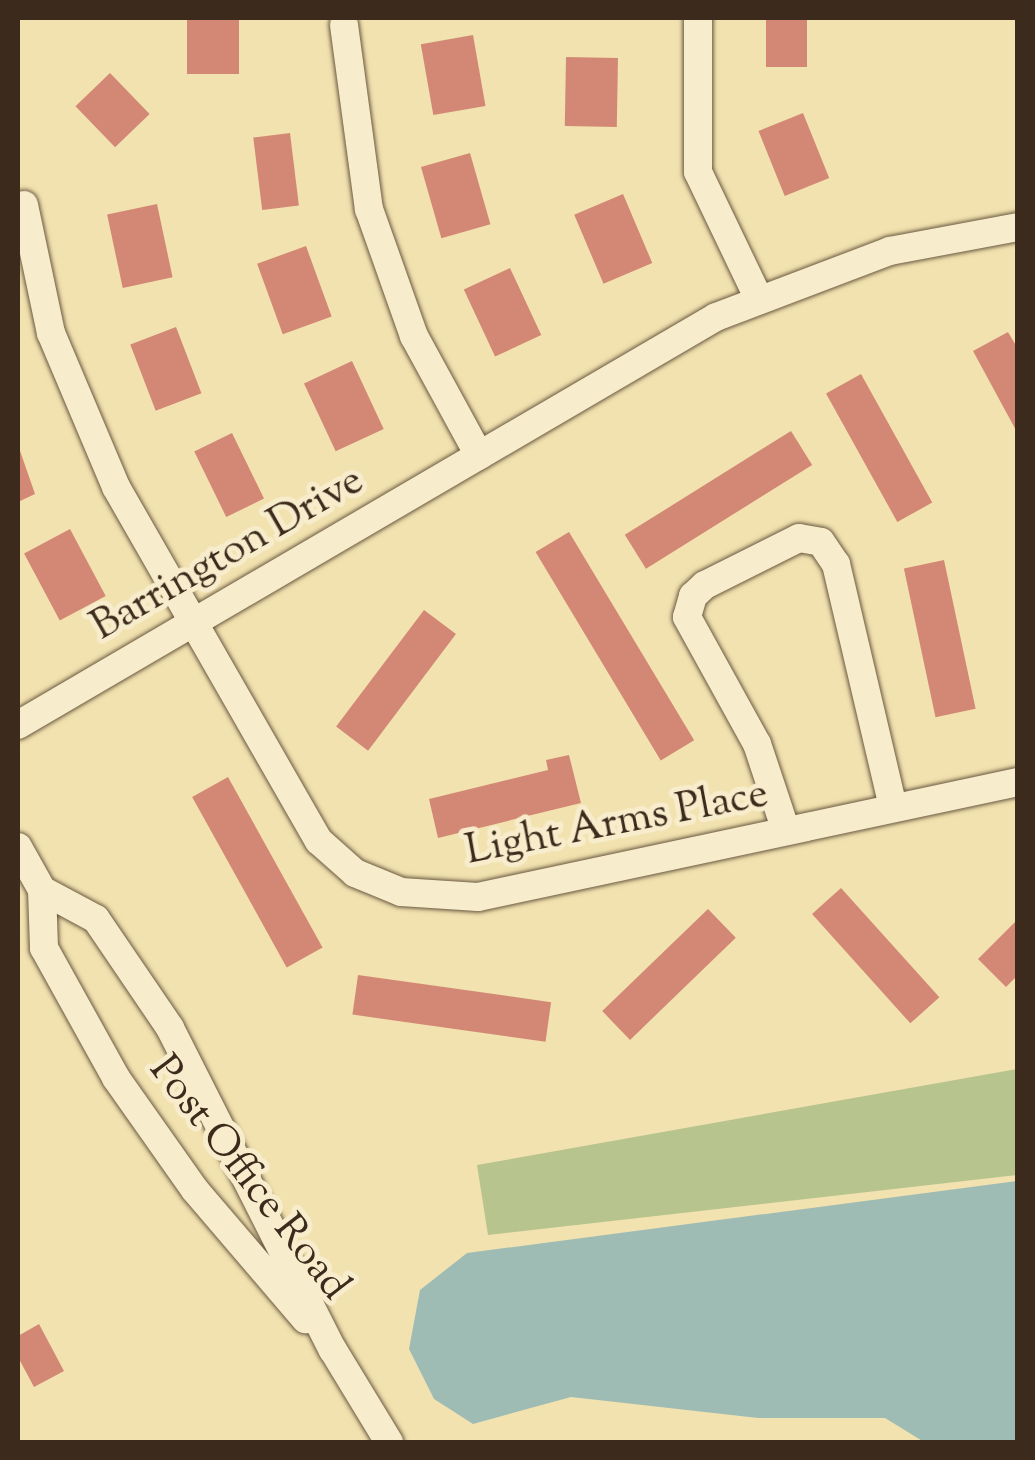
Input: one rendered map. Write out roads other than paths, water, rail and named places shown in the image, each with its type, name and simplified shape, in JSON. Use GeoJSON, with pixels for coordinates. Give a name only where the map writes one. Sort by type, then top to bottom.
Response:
{"type":"FeatureCollection","features":[{"type":"Feature","properties":{"kind":"street"},"geometry":{"type":"LineString","coordinates":[[698,18],[698,172],[758,297]]}},
{"type":"Feature","properties":{"kind":"street"},"geometry":{"type":"LineString","coordinates":[[344,25],[374,224],[414,336],[479,455]]}},
{"type":"Feature","properties":{"kind":"street","name":"Light Arms Place"},"geometry":{"type":"LineString","coordinates":[[24,205],[51,333],[76,401],[116,487],[320,841],[355,873],[401,892],[478,897],[1018,782]]}},
{"type":"Feature","properties":{"kind":"street","name":"Barrington Drive"},"geometry":{"type":"LineString","coordinates":[[18,725],[195,619],[758,297],[919,243],[1018,227]]}},
{"type":"Feature","properties":{"kind":"street"},"geometry":{"type":"LineString","coordinates":[[786,831],[757,744],[687,616],[693,596],[706,585],[799,538],[821,542],[836,564],[892,807]]}},
{"type":"Feature","properties":{"kind":"street","name":"Post Office Road"},"geometry":{"type":"LineString","coordinates":[[18,848],[42,890],[44,948],[116,1078],[217,1218],[333,1350]]}},
{"type":"Feature","properties":{"kind":"street","name":"Post Office Road"},"geometry":{"type":"LineString","coordinates":[[42,890],[96,919],[170,1028],[333,1350],[390,1442]]}},
{"type":"Feature","properties":{"kind":"water"},"geometry":{"type":"Polygon","coordinates":[[[1017,1181],[1017,1442],[924,1442],[885,1418],[758,1418],[571,1397],[473,1424],[434,1399],[409,1349],[420,1290],[467,1253],[1017,1181]]]}}]}
